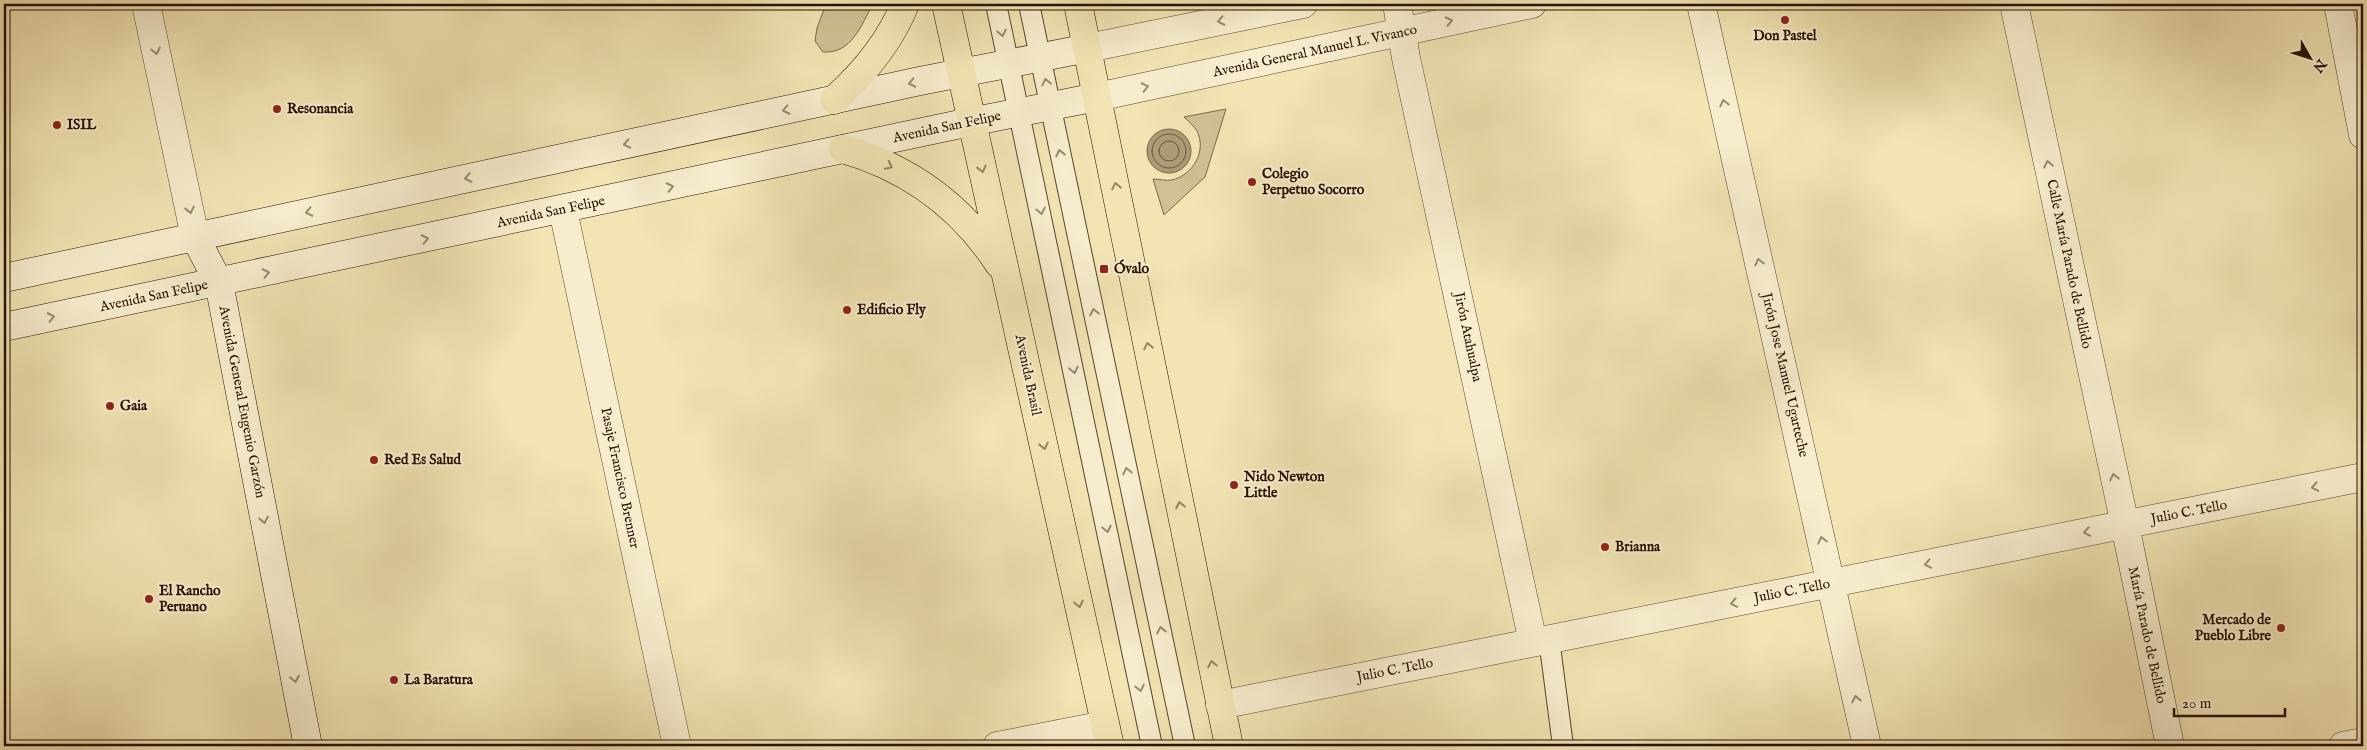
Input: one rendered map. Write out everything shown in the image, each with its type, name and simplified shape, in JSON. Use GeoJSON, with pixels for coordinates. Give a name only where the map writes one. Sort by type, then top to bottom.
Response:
{"type":"FeatureCollection","features":[{"type":"Feature","properties":{"kind":"main road"},"geometry":{"type":"LineString","coordinates":[[834,100],[874,57],[886,41],[905,4]]}},
{"type":"Feature","properties":{"kind":"main road","name":"Avenida Brasil"},"geometry":{"type":"LineString","coordinates":[[946,4],[970,122],[1007,278],[1108,736]]}},
{"type":"Feature","properties":{"kind":"main road"},"geometry":{"type":"LineString","coordinates":[[1078,4],[1229,746]]}},
{"type":"Feature","properties":{"kind":"main road"},"geometry":{"type":"LineString","coordinates":[[843,149],[886,164],[940,198],[978,234],[1007,278]]}},
{"type":"Feature","properties":{"kind":"street","name":"Avenida General Eugenio Garzón"},"geometry":{"type":"LineString","coordinates":[[146,4],[195,236],[219,283],[308,746]]}},
{"type":"Feature","properties":{"kind":"street"},"geometry":{"type":"LineString","coordinates":[[4,278],[960,73],[1303,4]]}},
{"type":"Feature","properties":{"kind":"street","name":"Jirón Atahualpa"},"geometry":{"type":"LineString","coordinates":[[1397,4],[1541,641]]}},
{"type":"Feature","properties":{"kind":"street","name":"Avenida General Manuel L. Vivanco"},"geometry":{"type":"LineString","coordinates":[[1098,97],[1532,4]]}},
{"type":"Feature","properties":{"kind":"street","name":"Jirón Jose Manuel Ugarteche"},"geometry":{"type":"LineString","coordinates":[[1702,4],[1867,746]]}},
{"type":"Feature","properties":{"kind":"street","name":"Calle María Parado de Bellido"},"geometry":{"type":"LineString","coordinates":[[2014,4],[2125,525]]}},
{"type":"Feature","properties":{"kind":"street"},"geometry":{"type":"LineString","coordinates":[[2338,4],[2363,135]]}},
{"type":"Feature","properties":{"kind":"street","name":"Avenida San Felipe"},"geometry":{"type":"LineString","coordinates":[[4,327],[563,210],[970,122],[1098,97]]}},
{"type":"Feature","properties":{"kind":"street","name":"Pasaje Francisco Brenner"},"geometry":{"type":"LineString","coordinates":[[563,210],[677,746]]}},
{"type":"Feature","properties":{"kind":"street","name":"Julio C. Tello"},"geometry":{"type":"LineString","coordinates":[[1220,705],[2363,477]]}},
{"type":"Feature","properties":{"kind":"street","name":"María Parado de Bellido"},"geometry":{"type":"LineString","coordinates":[[2125,525],[2170,746]]}},
{"type":"Feature","properties":{"kind":"street"},"geometry":{"type":"LineString","coordinates":[[997,746],[1108,736]]}},
{"type":"Feature","properties":{"kind":"street"},"geometry":{"type":"LineString","coordinates":[[2343,746],[2363,742]]}},
{"type":"Feature","properties":{"kind":"lane"},"geometry":{"type":"LineString","coordinates":[[996,4],[1152,746]]}},
{"type":"Feature","properties":{"kind":"lane"},"geometry":{"type":"LineString","coordinates":[[1029,4],[1185,746]]}},
{"type":"Feature","properties":{"kind":"lane"},"geometry":{"type":"LineString","coordinates":[[1541,641],[1563,746]]}},
{"type":"Feature","properties":{"kind":"shaded area"},"geometry":{"type":"Polygon","coordinates":[[[826,4],[873,4],[860,29],[848,43],[833,51],[823,52],[815,41],[817,28],[826,4]]]}},
{"type":"Feature","properties":{"kind":"shaded area"},"geometry":{"type":"Polygon","coordinates":[[[1226,109],[1205,177],[1164,215],[1153,179],[1172,180],[1180,177],[1192,168],[1199,154],[1200,139],[1197,131],[1184,117],[1226,109]]]}},
{"type":"Feature","properties":{"kind":"water"},"geometry":{"type":"Polygon","coordinates":[[[1169,129],[1181,133],[1187,139],[1191,151],[1187,163],[1181,169],[1169,173],[1157,169],[1151,163],[1147,151],[1151,139],[1157,133],[1169,129]]]}},
{"type":"Feature","properties":{"kind":"place","name":"Don Pastel"},"geometry":{"type":"Point","coordinates":[1785,20]}},
{"type":"Feature","properties":{"kind":"place","name":"Resonancia"},"geometry":{"type":"Point","coordinates":[277,109]}},
{"type":"Feature","properties":{"kind":"place","name":"ISIL"},"geometry":{"type":"Point","coordinates":[57,125]}},
{"type":"Feature","properties":{"kind":"place","name":"Colegio Perpetuo Socorro"},"geometry":{"type":"Point","coordinates":[1252,182]}},
{"type":"Feature","properties":{"kind":"place","name":"Óvalo"},"geometry":{"type":"Point","coordinates":[1104,269]}},
{"type":"Feature","properties":{"kind":"place","name":"Edificio Fly"},"geometry":{"type":"Point","coordinates":[847,310]}},
{"type":"Feature","properties":{"kind":"place","name":"Gaia"},"geometry":{"type":"Point","coordinates":[110,406]}},
{"type":"Feature","properties":{"kind":"place","name":"Red Es Salud"},"geometry":{"type":"Point","coordinates":[374,460]}},
{"type":"Feature","properties":{"kind":"place","name":"Nido Newton Little"},"geometry":{"type":"Point","coordinates":[1234,485]}},
{"type":"Feature","properties":{"kind":"place","name":"Brianna"},"geometry":{"type":"Point","coordinates":[1605,547]}},
{"type":"Feature","properties":{"kind":"place","name":"El Rancho Peruano"},"geometry":{"type":"Point","coordinates":[149,599]}},
{"type":"Feature","properties":{"kind":"place","name":"Mercado de Pueblo Libre"},"geometry":{"type":"Point","coordinates":[2281,628]}},
{"type":"Feature","properties":{"kind":"place","name":"La Baratura"},"geometry":{"type":"Point","coordinates":[394,680]}}]}
